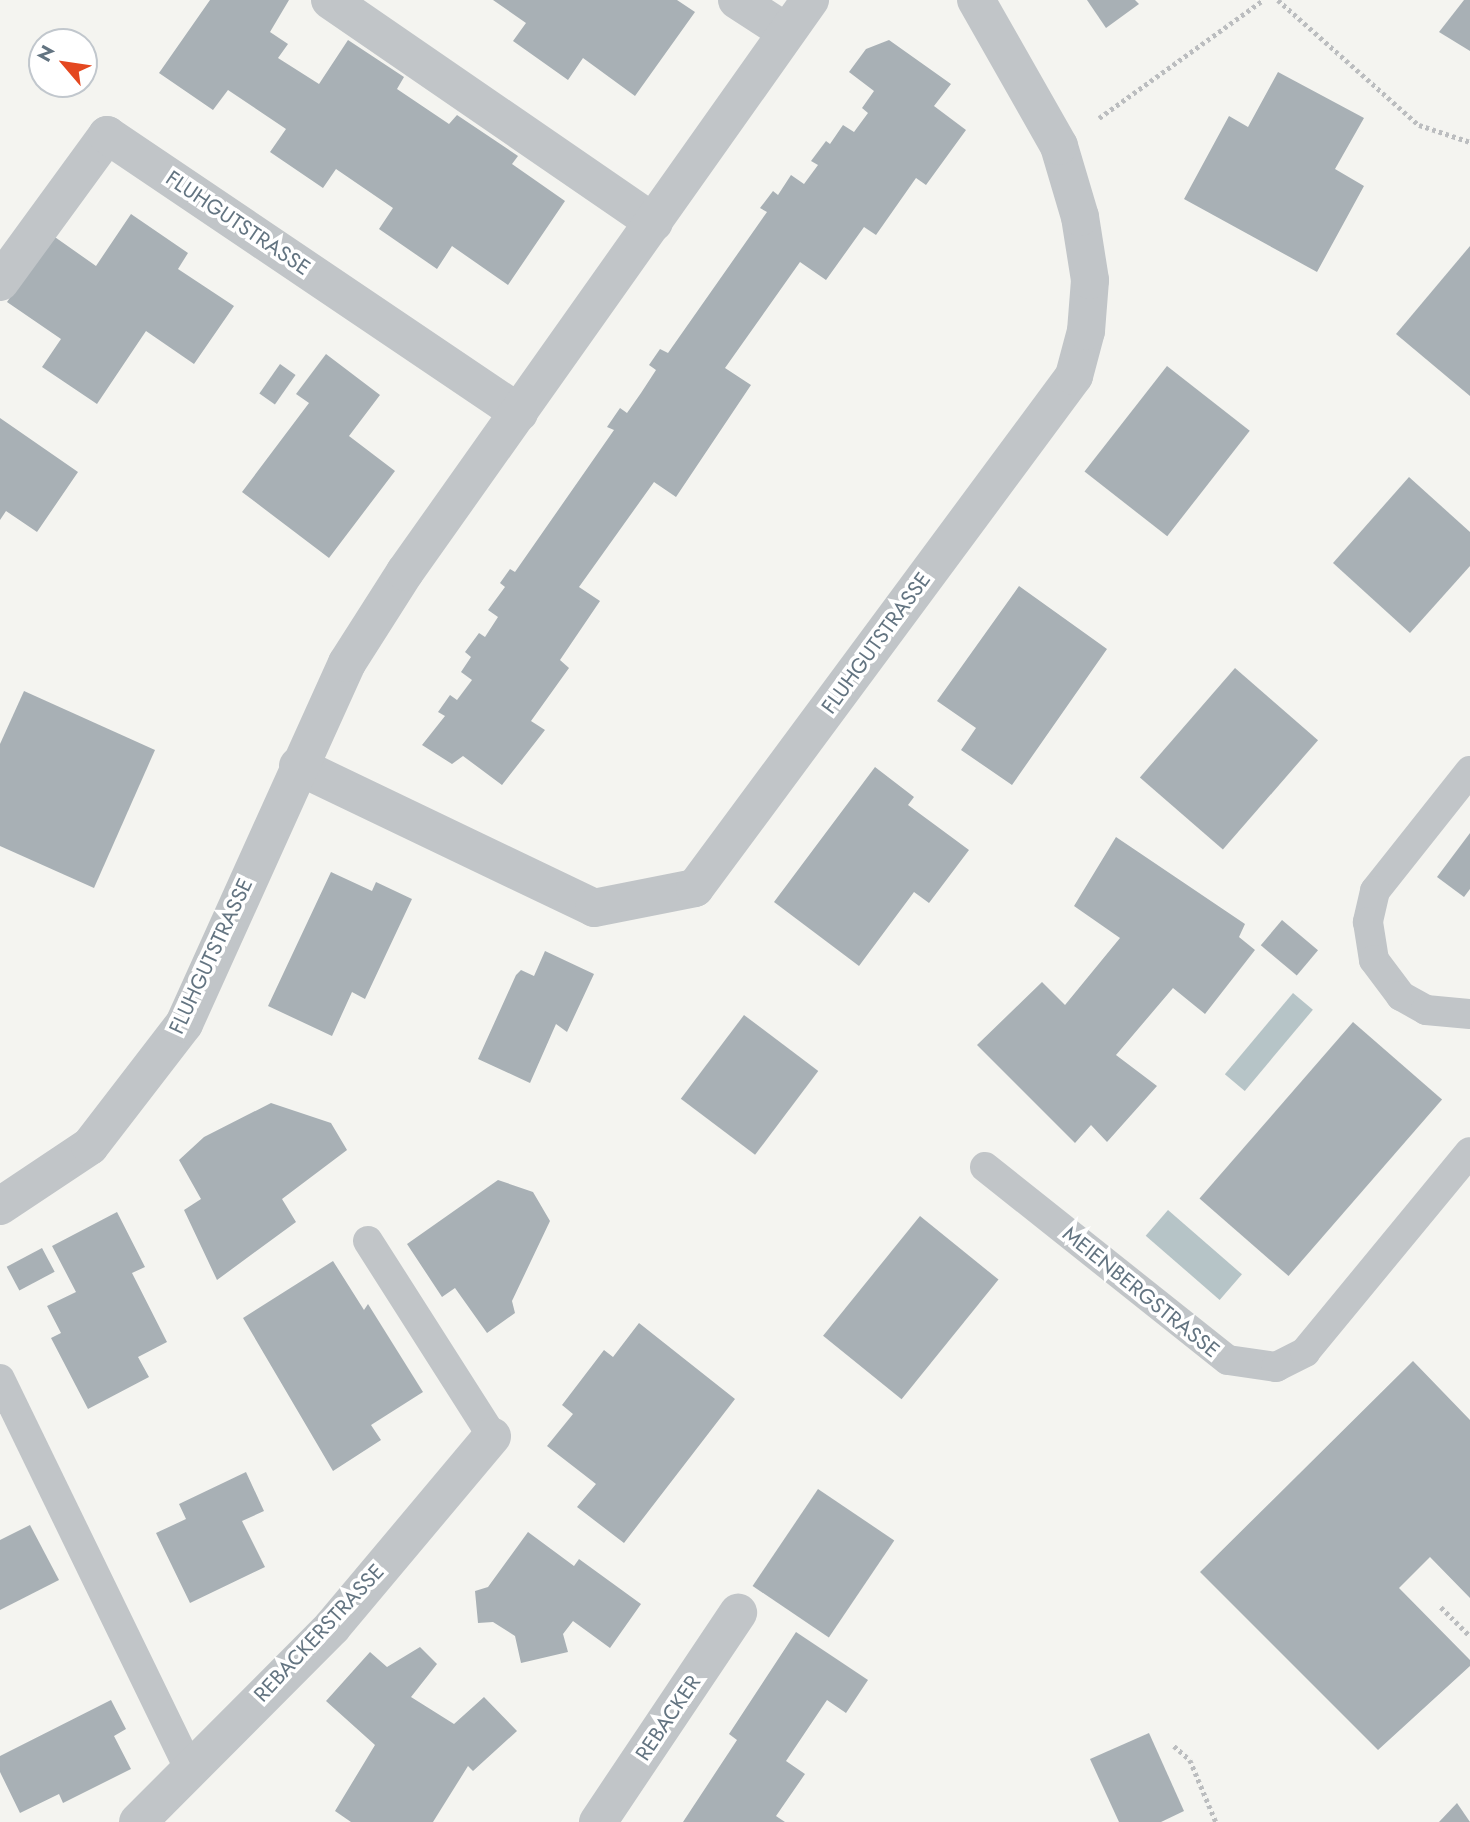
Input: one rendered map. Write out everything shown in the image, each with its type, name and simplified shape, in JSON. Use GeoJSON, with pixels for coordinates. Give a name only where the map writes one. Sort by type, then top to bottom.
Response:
{"type":"FeatureCollection","features":[{"type":"Feature","properties":{"kind":"street"},"geometry":{"type":"LineString","coordinates":[[330,0],[654,223]]}},
{"type":"Feature","properties":{"kind":"street"},"geometry":{"type":"LineString","coordinates":[[737,0],[786,32]]}},
{"type":"Feature","properties":{"kind":"street","name":"FLUHGUTSTRASSE"},"geometry":{"type":"LineString","coordinates":[[0,1206],[90,1146],[184,1024],[298,766],[347,663],[405,572],[810,0]]}},
{"type":"Feature","properties":{"kind":"street","name":"FLUHGUTSTRASSE"},"geometry":{"type":"LineString","coordinates":[[298,766],[594,908],[695,888],[1074,376],[1086,331],[1090,280],[1080,217],[1059,146],[976,0]]}},
{"type":"Feature","properties":{"kind":"street","name":"FLUHGUTSTRASSE"},"geometry":{"type":"LineString","coordinates":[[0,282],[107,135],[519,413]]}},
{"type":"Feature","properties":{"kind":"street","name":"REBACKERSTRASSE"},"geometry":{"type":"LineString","coordinates":[[138,1822],[332,1627],[492,1436]]}},
{"type":"Feature","properties":{"kind":"street","name":"REBACKER"},"geometry":{"type":"LineString","coordinates":[[598,1822],[738,1614]]}},
{"type":"Feature","properties":{"kind":"lane"},"geometry":{"type":"LineString","coordinates":[[1470,771],[1375,891],[1368,922],[1374,960],[1401,996],[1426,1010],[1470,1014]]}},
{"type":"Feature","properties":{"kind":"lane","name":"MEIENBERGSTRASSE"},"geometry":{"type":"LineString","coordinates":[[985,1167],[1228,1360],[1276,1367],[1305,1352],[1470,1152]]}},
{"type":"Feature","properties":{"kind":"lane"},"geometry":{"type":"LineString","coordinates":[[368,1241],[492,1436]]}},
{"type":"Feature","properties":{"kind":"lane"},"geometry":{"type":"LineString","coordinates":[[0,1379],[189,1768]]}},
{"type":"Feature","properties":{"kind":"path"},"geometry":{"type":"LineString","coordinates":[[1059,146],[1263,0]]}},
{"type":"Feature","properties":{"kind":"path"},"geometry":{"type":"LineString","coordinates":[[1278,0],[1419,125],[1470,142]]}},
{"type":"Feature","properties":{"kind":"path"},"geometry":{"type":"LineString","coordinates":[[1441,1607],[1470,1636]]}},
{"type":"Feature","properties":{"kind":"path"},"geometry":{"type":"LineString","coordinates":[[1174,1746],[1190,1760],[1216,1822]]}},
{"type":"Feature","properties":{"kind":"shaded area"},"geometry":{"type":"Polygon","coordinates":[[[1293,993],[1313,1010],[1245,1091],[1225,1074],[1293,993]]]}},
{"type":"Feature","properties":{"kind":"shaded area"},"geometry":{"type":"Polygon","coordinates":[[[1168,1210],[1242,1274],[1220,1300],[1146,1236],[1168,1210]]]}},
{"type":"Feature","properties":{"kind":"building"},"geometry":{"type":"Polygon","coordinates":[[[210,0],[289,0],[270,32],[288,44],[278,58],[319,84],[348,40],[404,77],[397,89],[449,124],[457,115],[518,156],[512,164],[565,201],[508,285],[452,246],[437,269],[379,229],[393,208],[336,169],[323,188],[270,152],[286,129],[228,90],[213,110],[159,73],[210,0]]]}},
{"type":"Feature","properties":{"kind":"building"},"geometry":{"type":"Polygon","coordinates":[[[493,0],[677,0],[695,12],[635,96],[583,58],[568,80],[513,41],[526,23],[493,0]]]}},
{"type":"Feature","properties":{"kind":"building"},"geometry":{"type":"Polygon","coordinates":[[[1087,0],[1135,0],[1139,4],[1106,28],[1087,0]]]}},
{"type":"Feature","properties":{"kind":"building"},"geometry":{"type":"Polygon","coordinates":[[[1464,0],[1470,0],[1470,51],[1439,32],[1464,0]]]}},
{"type":"Feature","properties":{"kind":"building"},"geometry":{"type":"Polygon","coordinates":[[[889,40],[951,84],[934,106],[966,130],[926,185],[916,178],[876,235],[864,227],[826,280],[800,262],[725,368],[751,385],[676,497],[654,482],[579,587],[600,601],[560,660],[569,668],[531,721],[545,730],[502,785],[463,756],[452,764],[422,745],[445,716],[438,712],[450,695],[457,700],[472,680],[461,672],[471,657],[465,652],[479,633],[485,637],[498,617],[488,610],[505,587],[500,583],[510,569],[515,572],[614,430],[607,427],[620,408],[627,413],[641,393],[656,370],[649,365],[660,349],[668,353],[767,212],[760,208],[773,191],[778,195],[791,175],[804,184],[818,165],[811,161],[826,141],[830,144],[843,125],[854,132],[868,113],[862,108],[874,91],[849,72],[866,49],[889,40]]]}},
{"type":"Feature","properties":{"kind":"building"},"geometry":{"type":"Polygon","coordinates":[[[1278,72],[1364,118],[1335,169],[1364,186],[1317,272],[1184,199],[1229,116],[1248,127],[1278,72]]]}},
{"type":"Feature","properties":{"kind":"building"},"geometry":{"type":"Polygon","coordinates":[[[131,214],[188,253],[178,269],[234,306],[194,364],[146,331],[97,404],[42,367],[61,339],[7,302],[52,235],[96,266],[131,214]]]}},
{"type":"Feature","properties":{"kind":"building"},"geometry":{"type":"Polygon","coordinates":[[[1470,246],[1470,396],[1396,334],[1470,246]]]}},
{"type":"Feature","properties":{"kind":"building"},"geometry":{"type":"Polygon","coordinates":[[[326,354],[380,395],[349,436],[395,471],[329,558],[242,492],[309,403],[296,394],[326,354]]]}},
{"type":"Feature","properties":{"kind":"building"},"geometry":{"type":"Polygon","coordinates":[[[280,364],[296,375],[275,404],[259,393],[280,364]]]}},
{"type":"Feature","properties":{"kind":"building"},"geometry":{"type":"Polygon","coordinates":[[[1167,366],[1250,431],[1167,536],[1085,472],[1167,366]]]}},
{"type":"Feature","properties":{"kind":"building"},"geometry":{"type":"Polygon","coordinates":[[[0,418],[78,472],[37,532],[6,511],[0,520],[0,418]]]}},
{"type":"Feature","properties":{"kind":"building"},"geometry":{"type":"Polygon","coordinates":[[[1409,477],[1470,532],[1470,566],[1410,633],[1333,563],[1409,477]]]}},
{"type":"Feature","properties":{"kind":"building"},"geometry":{"type":"Polygon","coordinates":[[[1019,586],[1107,649],[1012,785],[961,750],[976,728],[937,701],[1019,586]]]}},
{"type":"Feature","properties":{"kind":"building"},"geometry":{"type":"Polygon","coordinates":[[[1235,668],[1318,740],[1223,850],[1140,777],[1235,668]]]}},
{"type":"Feature","properties":{"kind":"building"},"geometry":{"type":"Polygon","coordinates":[[[24,691],[155,750],[94,888],[0,846],[0,744],[24,691]]]}},
{"type":"Feature","properties":{"kind":"building"},"geometry":{"type":"Polygon","coordinates":[[[875,767],[914,797],[908,805],[969,850],[929,903],[914,892],[859,966],[774,902],[875,767]]]}},
{"type":"Feature","properties":{"kind":"building"},"geometry":{"type":"Polygon","coordinates":[[[1470,833],[1470,889],[1464,897],[1437,877],[1470,833]]]}},
{"type":"Feature","properties":{"kind":"building"},"geometry":{"type":"Polygon","coordinates":[[[1116,837],[1245,924],[1239,937],[1255,950],[1205,1014],[1173,988],[1116,1055],[1157,1086],[1107,1142],[1091,1125],[1075,1143],[977,1045],[1042,982],[1065,1005],[1120,938],[1074,906],[1116,837]]]}},
{"type":"Feature","properties":{"kind":"building"},"geometry":{"type":"Polygon","coordinates":[[[331,872],[372,891],[376,882],[412,899],[365,999],[352,992],[332,1036],[268,1006],[331,872]]]}},
{"type":"Feature","properties":{"kind":"building"},"geometry":{"type":"Polygon","coordinates":[[[1282,920],[1318,950],[1297,975],[1261,945],[1282,920]]]}},
{"type":"Feature","properties":{"kind":"building"},"geometry":{"type":"Polygon","coordinates":[[[545,951],[594,974],[567,1032],[556,1024],[530,1083],[478,1059],[516,975],[521,970],[534,976],[545,951]]]}},
{"type":"Feature","properties":{"kind":"building"},"geometry":{"type":"Polygon","coordinates":[[[744,1015],[818,1071],[755,1155],[681,1099],[744,1015]]]}},
{"type":"Feature","properties":{"kind":"building"},"geometry":{"type":"Polygon","coordinates":[[[1353,1022],[1442,1099],[1289,1276],[1199,1199],[1353,1022]]]}},
{"type":"Feature","properties":{"kind":"building"},"geometry":{"type":"Polygon","coordinates":[[[271,1103],[331,1123],[347,1150],[282,1199],[296,1222],[217,1280],[184,1210],[201,1199],[179,1160],[204,1137],[271,1103]]]}},
{"type":"Feature","properties":{"kind":"building"},"geometry":{"type":"Polygon","coordinates":[[[498,1180],[533,1192],[550,1221],[512,1301],[515,1313],[487,1333],[455,1288],[442,1297],[407,1244],[498,1180]]]}},
{"type":"Feature","properties":{"kind":"building"},"geometry":{"type":"Polygon","coordinates":[[[117,1212],[145,1267],[132,1273],[167,1342],[138,1357],[149,1377],[88,1409],[51,1338],[61,1333],[47,1306],[76,1292],[52,1246],[117,1212]]]}},
{"type":"Feature","properties":{"kind":"building"},"geometry":{"type":"Polygon","coordinates":[[[920,1216],[998,1280],[902,1399],[823,1336],[920,1216]]]}},
{"type":"Feature","properties":{"kind":"building"},"geometry":{"type":"Polygon","coordinates":[[[42,1248],[55,1272],[19,1291],[7,1267],[42,1248]]]}},
{"type":"Feature","properties":{"kind":"building"},"geometry":{"type":"Polygon","coordinates":[[[333,1261],[364,1310],[368,1304],[423,1392],[371,1425],[381,1440],[333,1471],[243,1318],[333,1261]]]}},
{"type":"Feature","properties":{"kind":"building"},"geometry":{"type":"Polygon","coordinates":[[[639,1323],[735,1399],[624,1543],[577,1507],[596,1484],[547,1446],[573,1414],[562,1405],[604,1350],[613,1357],[639,1323]]]}},
{"type":"Feature","properties":{"kind":"building"},"geometry":{"type":"Polygon","coordinates":[[[1413,1361],[1470,1420],[1470,1598],[1430,1557],[1399,1588],[1470,1660],[1470,1666],[1378,1750],[1200,1572],[1413,1361]]]}},
{"type":"Feature","properties":{"kind":"building"},"geometry":{"type":"Polygon","coordinates":[[[246,1472],[264,1511],[242,1521],[265,1567],[190,1603],[156,1533],[186,1519],[179,1504],[246,1472]]]}},
{"type":"Feature","properties":{"kind":"building"},"geometry":{"type":"Polygon","coordinates":[[[818,1489],[894,1540],[829,1637],[753,1586],[818,1489]]]}},
{"type":"Feature","properties":{"kind":"building"},"geometry":{"type":"Polygon","coordinates":[[[30,1525],[59,1580],[0,1610],[0,1540],[30,1525]]]}},
{"type":"Feature","properties":{"kind":"building"},"geometry":{"type":"Polygon","coordinates":[[[528,1532],[574,1566],[579,1559],[641,1604],[610,1648],[573,1621],[563,1634],[568,1652],[521,1663],[515,1636],[493,1622],[478,1623],[475,1591],[488,1587],[528,1532]]]}},
{"type":"Feature","properties":{"kind":"building"},"geometry":{"type":"Polygon","coordinates":[[[796,1632],[868,1680],[846,1713],[827,1700],[786,1761],[805,1774],[776,1816],[785,1822],[683,1822],[737,1740],[729,1734],[796,1632]]]}},
{"type":"Feature","properties":{"kind":"building"},"geometry":{"type":"Polygon","coordinates":[[[420,1647],[437,1664],[411,1697],[454,1724],[484,1697],[517,1731],[473,1771],[468,1766],[433,1822],[351,1822],[335,1811],[375,1745],[326,1701],[370,1652],[387,1667],[420,1647]]]}},
{"type":"Feature","properties":{"kind":"building"},"geometry":{"type":"Polygon","coordinates":[[[111,1700],[126,1729],[114,1736],[131,1769],[63,1803],[59,1794],[20,1813],[0,1772],[0,1756],[111,1700]]]}},
{"type":"Feature","properties":{"kind":"building"},"geometry":{"type":"Polygon","coordinates":[[[1149,1733],[1184,1811],[1161,1822],[1119,1822],[1090,1759],[1149,1733]]]}},
{"type":"Feature","properties":{"kind":"building"},"geometry":{"type":"Polygon","coordinates":[[[1457,1803],[1470,1822],[1439,1822],[1457,1803]]]}}]}
